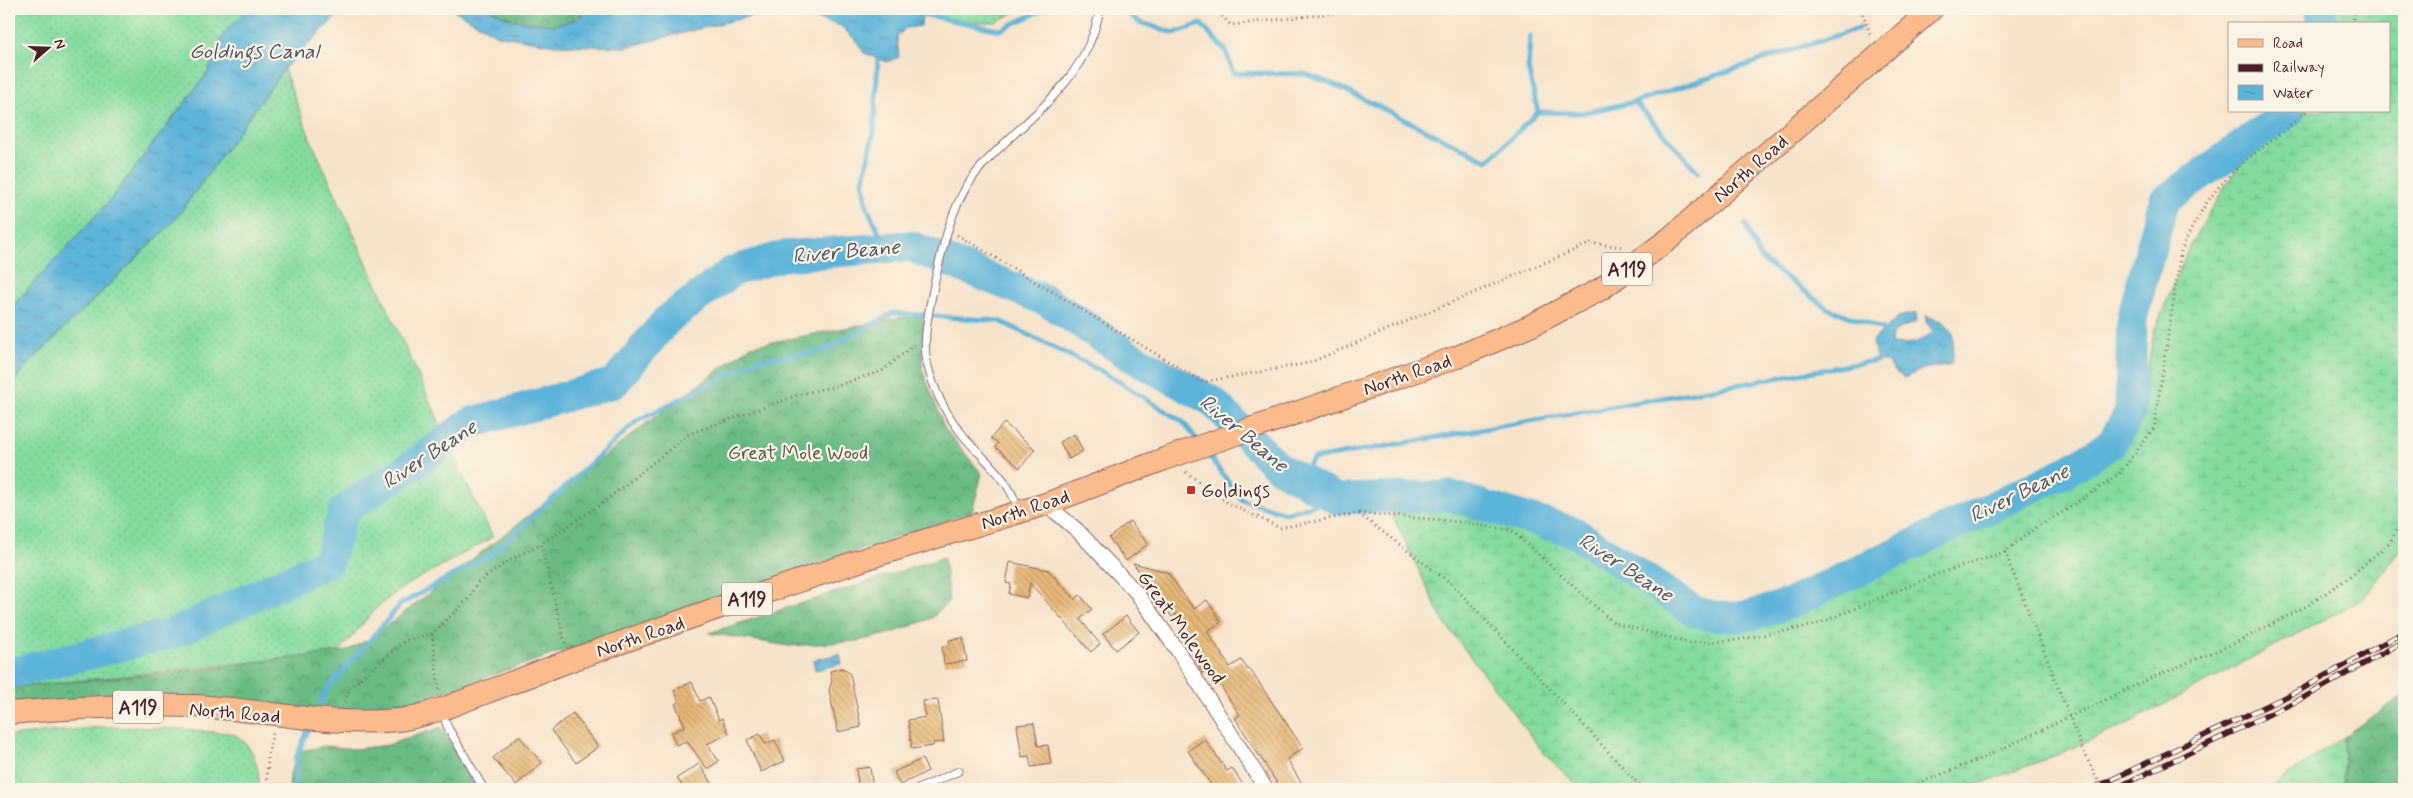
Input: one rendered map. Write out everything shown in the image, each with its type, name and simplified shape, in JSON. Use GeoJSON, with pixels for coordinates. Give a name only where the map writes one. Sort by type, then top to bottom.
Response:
{"type":"FeatureCollection","features":[{"type":"Feature","properties":{"kind":"main road","name":"North Road"},"geometry":{"type":"LineString","coordinates":[[9,714],[106,708],[194,706],[332,721],[398,720],[442,709],[569,661],[877,555],[1046,504],[1200,446],[1457,357],[1530,326],[1601,288],[1670,239],[1932,9]]}},
{"type":"Feature","properties":{"kind":"street","name":"Great Molewood"},"geometry":{"type":"LineString","coordinates":[[1046,504],[1077,530],[1136,592],[1178,650],[1266,789]]}},
{"type":"Feature","properties":{"kind":"lane"},"geometry":{"type":"LineString","coordinates":[[1018,512],[1013,494],[1007,483],[963,434],[944,407],[927,362],[932,293],[946,232],[968,184],[990,156],[1054,98],[1082,61],[1096,31],[1100,9]]}},
{"type":"Feature","properties":{"kind":"lane"},"geometry":{"type":"LineString","coordinates":[[442,709],[446,726],[484,789]]}},
{"type":"Feature","properties":{"kind":"lane"},"geometry":{"type":"LineString","coordinates":[[918,789],[959,771]]}},
{"type":"Feature","properties":{"kind":"path"},"geometry":{"type":"LineString","coordinates":[[1215,9],[1231,25],[1368,9]]}},
{"type":"Feature","properties":{"kind":"path"},"geometry":{"type":"LineString","coordinates":[[1861,9],[1871,37]]}},
{"type":"Feature","properties":{"kind":"path"},"geometry":{"type":"LineString","coordinates":[[2353,22],[2355,9]]}},
{"type":"Feature","properties":{"kind":"path"},"geometry":{"type":"LineString","coordinates":[[1167,458],[1228,503],[1280,528],[1358,513],[1451,521],[1511,530],[1614,623],[1690,642],[1738,640],[1814,625],[1938,574],[2005,552],[2035,528],[2063,512],[2119,474],[2154,428],[2181,251],[2192,227],[2205,204],[2224,181],[2305,112]]}},
{"type":"Feature","properties":{"kind":"path"},"geometry":{"type":"LineString","coordinates":[[946,232],[1203,382],[1310,363],[1591,243],[1624,247]]}},
{"type":"Feature","properties":{"kind":"path"},"geometry":{"type":"LineString","coordinates":[[332,721],[350,688],[406,640],[432,634],[468,599],[477,583],[505,563],[541,544],[601,504],[689,434],[801,394],[833,387],[882,371],[928,331]]}},
{"type":"Feature","properties":{"kind":"path"},"geometry":{"type":"LineString","coordinates":[[1358,513],[1452,584],[1643,789]]}},
{"type":"Feature","properties":{"kind":"path"},"geometry":{"type":"LineString","coordinates":[[1904,789],[1985,757],[2151,678],[2235,643],[2307,606],[2352,576],[2390,542],[2404,517]]}},
{"type":"Feature","properties":{"kind":"path"},"geometry":{"type":"LineString","coordinates":[[541,544],[569,661]]}},
{"type":"Feature","properties":{"kind":"path"},"geometry":{"type":"LineString","coordinates":[[2005,552],[2070,718],[2102,789]]}},
{"type":"Feature","properties":{"kind":"path"},"geometry":{"type":"LineString","coordinates":[[432,634],[442,709]]}},
{"type":"Feature","properties":{"kind":"path"},"geometry":{"type":"LineString","coordinates":[[267,789],[268,755],[286,716]]}},
{"type":"Feature","properties":{"kind":"green space"},"geometry":{"type":"Polygon","coordinates":[[[9,9],[248,9],[224,33],[208,72],[111,199],[9,310],[9,9]]]}},
{"type":"Feature","properties":{"kind":"green space"},"geometry":{"type":"Polygon","coordinates":[[[489,9],[586,9],[576,18],[565,23],[553,25],[526,22],[489,9]]]}},
{"type":"Feature","properties":{"kind":"green space"},"geometry":{"type":"Polygon","coordinates":[[[898,9],[1021,9],[995,22],[974,22],[898,9]]]}},
{"type":"Feature","properties":{"kind":"green space"},"geometry":{"type":"Polygon","coordinates":[[[2331,9],[2404,9],[2404,545],[2363,599],[2127,724],[2059,754],[1966,789],[1580,789],[1543,752],[1443,621],[1393,517],[1392,492],[1529,516],[1596,549],[1673,609],[1737,628],[1792,618],[2101,465],[2138,425],[2154,331],[2189,247],[2233,174],[2281,112],[2390,112],[2390,22],[2328,22],[2331,9]]]}},
{"type":"Feature","properties":{"kind":"green space"},"geometry":{"type":"Polygon","coordinates":[[[284,69],[310,138],[437,417],[443,437],[346,494],[338,506],[320,554],[305,564],[202,613],[44,659],[9,660],[9,389],[24,368],[174,221],[284,69]]]}},
{"type":"Feature","properties":{"kind":"green space","name":"Great Mole Wood"},"geometry":{"type":"Polygon","coordinates":[[[924,313],[922,369],[945,429],[982,474],[972,512],[390,710],[351,716],[9,706],[9,688],[197,670],[346,651],[373,637],[652,419],[751,346],[924,313]]]}},
{"type":"Feature","properties":{"kind":"green space"},"geometry":{"type":"Polygon","coordinates":[[[449,447],[493,537],[405,586],[377,607],[338,653],[9,688],[9,675],[22,676],[61,671],[191,635],[312,582],[330,571],[337,561],[345,526],[350,516],[363,504],[449,447]]]}},
{"type":"Feature","properties":{"kind":"green space"},"geometry":{"type":"Polygon","coordinates":[[[944,557],[949,601],[932,618],[892,633],[858,641],[789,646],[709,633],[944,557]]]}},
{"type":"Feature","properties":{"kind":"green space"},"geometry":{"type":"Polygon","coordinates":[[[2404,695],[2404,789],[2344,789],[2344,736],[2404,695]]]}},
{"type":"Feature","properties":{"kind":"green space"},"geometry":{"type":"Polygon","coordinates":[[[103,727],[185,729],[235,735],[242,739],[251,751],[257,766],[259,789],[9,789],[9,736],[103,727]]]}},
{"type":"Feature","properties":{"kind":"green space"},"geometry":{"type":"Polygon","coordinates":[[[441,727],[477,789],[289,789],[290,773],[300,751],[325,746],[355,749],[388,745],[441,727]]]}},
{"type":"Feature","properties":{"kind":"green space"},"geometry":{"type":"Polygon","coordinates":[[[2344,736],[2343,789],[2269,789],[2344,736]]]}},
{"type":"Feature","properties":{"kind":"water","name":"Goldings Canal"},"geometry":{"type":"Polygon","coordinates":[[[248,9],[344,9],[284,69],[174,221],[24,368],[9,389],[9,310],[111,199],[208,72],[224,33],[248,9]]]}},
{"type":"Feature","properties":{"kind":"water"},"geometry":{"type":"Polygon","coordinates":[[[452,9],[489,9],[513,20],[554,25],[578,19],[586,9],[898,9],[922,14],[921,26],[906,28],[897,37],[899,57],[887,62],[864,53],[857,42],[841,26],[801,14],[771,11],[626,47],[555,45],[497,35],[452,9]]]}},
{"type":"Feature","properties":{"kind":"water"},"geometry":{"type":"Polygon","coordinates":[[[1916,313],[1917,321],[1897,330],[1892,335],[1891,344],[1914,342],[1929,335],[1933,331],[1926,322],[1926,316],[1942,321],[1953,332],[1953,356],[1951,364],[1923,369],[1904,378],[1894,371],[1889,363],[1878,360],[1872,341],[1898,317],[1916,313]]]}},
{"type":"Feature","properties":{"kind":"water"},"geometry":{"type":"Polygon","coordinates":[[[840,654],[842,664],[815,670],[813,660],[840,654]]]}},
{"type":"Feature","properties":{"kind":"building"},"geometry":{"type":"Polygon","coordinates":[[[1004,423],[1035,449],[1020,468],[995,447],[998,443],[991,438],[1004,423]]]}},
{"type":"Feature","properties":{"kind":"building"},"geometry":{"type":"Polygon","coordinates":[[[1074,434],[1083,451],[1069,459],[1060,442],[1074,434]]]}},
{"type":"Feature","properties":{"kind":"building"},"geometry":{"type":"Polygon","coordinates":[[[1130,521],[1148,544],[1126,561],[1109,538],[1130,521]]]}},
{"type":"Feature","properties":{"kind":"building"},"geometry":{"type":"Polygon","coordinates":[[[1010,562],[1048,570],[1075,599],[1080,595],[1092,609],[1080,619],[1100,644],[1091,652],[1030,583],[1027,598],[1009,594],[1011,584],[1006,583],[1010,562]]]}},
{"type":"Feature","properties":{"kind":"building"},"geometry":{"type":"Polygon","coordinates":[[[1133,563],[1167,572],[1194,609],[1207,600],[1221,622],[1207,631],[1230,667],[1241,660],[1248,670],[1249,668],[1303,748],[1287,759],[1305,789],[1281,789],[1235,718],[1240,715],[1209,669],[1203,673],[1192,655],[1198,651],[1176,614],[1172,617],[1133,563]]]}},
{"type":"Feature","properties":{"kind":"building"},"geometry":{"type":"Polygon","coordinates":[[[1126,616],[1139,632],[1116,650],[1103,634],[1126,616]]]}},
{"type":"Feature","properties":{"kind":"building"},"geometry":{"type":"Polygon","coordinates":[[[963,638],[967,661],[944,664],[942,646],[950,645],[949,640],[963,638]]]}},
{"type":"Feature","properties":{"kind":"building"},"geometry":{"type":"Polygon","coordinates":[[[843,668],[850,674],[861,727],[838,732],[829,690],[832,681],[830,671],[843,668]]]}},
{"type":"Feature","properties":{"kind":"building"},"geometry":{"type":"Polygon","coordinates":[[[692,682],[700,701],[709,697],[719,720],[722,718],[729,734],[707,744],[719,761],[707,769],[687,741],[676,745],[671,733],[685,726],[675,704],[679,702],[674,690],[692,682]]]}},
{"type":"Feature","properties":{"kind":"building"},"geometry":{"type":"Polygon","coordinates":[[[938,700],[944,742],[933,743],[933,746],[912,749],[908,720],[926,717],[923,701],[938,700]]]}},
{"type":"Feature","properties":{"kind":"building"},"geometry":{"type":"Polygon","coordinates":[[[573,713],[598,747],[576,763],[551,730],[573,713]]]}},
{"type":"Feature","properties":{"kind":"building"},"geometry":{"type":"Polygon","coordinates":[[[1034,723],[1038,746],[1048,745],[1051,764],[1031,767],[1029,756],[1022,757],[1017,725],[1034,723]]]}},
{"type":"Feature","properties":{"kind":"building"},"geometry":{"type":"Polygon","coordinates":[[[760,734],[765,744],[775,740],[785,761],[761,772],[747,740],[760,734]]]}},
{"type":"Feature","properties":{"kind":"building"},"geometry":{"type":"Polygon","coordinates":[[[519,736],[542,763],[516,785],[493,758],[519,736]]]}},
{"type":"Feature","properties":{"kind":"building"},"geometry":{"type":"Polygon","coordinates":[[[1205,739],[1227,771],[1232,768],[1246,789],[1214,789],[1188,751],[1205,739]]]}},
{"type":"Feature","properties":{"kind":"building"},"geometry":{"type":"Polygon","coordinates":[[[922,759],[928,771],[900,785],[894,772],[922,759]]]}},
{"type":"Feature","properties":{"kind":"building"},"geometry":{"type":"Polygon","coordinates":[[[699,764],[716,789],[685,789],[677,778],[699,764]]]}},
{"type":"Feature","properties":{"kind":"building"},"geometry":{"type":"Polygon","coordinates":[[[870,767],[873,789],[859,789],[856,769],[870,767]]]}},
{"type":"Feature","properties":{"kind":"waterway"},"geometry":{"type":"LineString","coordinates":[[922,14],[1000,30],[1045,9]]}},
{"type":"Feature","properties":{"kind":"waterway"},"geometry":{"type":"LineString","coordinates":[[1123,9],[1139,22],[1174,33],[1201,24],[1226,51],[1233,73],[1305,74],[1333,84],[1488,161],[1538,112],[1582,113],[1635,102],[1859,28]]}},
{"type":"Feature","properties":{"kind":"waterway","name":"River Beane"},"geometry":{"type":"LineString","coordinates":[[2321,9],[2322,22]]}},
{"type":"Feature","properties":{"kind":"waterway"},"geometry":{"type":"LineString","coordinates":[[1530,36],[1528,68],[1538,112]]}},
{"type":"Feature","properties":{"kind":"waterway"},"geometry":{"type":"LineString","coordinates":[[878,60],[874,130],[863,183],[867,207],[886,248]]}},
{"type":"Feature","properties":{"kind":"waterway"},"geometry":{"type":"LineString","coordinates":[[1635,102],[1698,172]]}},
{"type":"Feature","properties":{"kind":"waterway","name":"River Beane"},"geometry":{"type":"LineString","coordinates":[[9,670],[16,672],[176,632],[328,562],[344,510],[417,462],[470,423],[614,383],[667,320],[733,271],[783,256],[910,246],[1047,301],[1130,356],[1212,401],[1278,467],[1337,499],[1451,496],[1574,532],[1694,611],[1722,617],[1757,614],[1795,601],[2071,469],[2112,443],[2130,412],[2132,318],[2164,201],[2289,112]]}},
{"type":"Feature","properties":{"kind":"waterway"},"geometry":{"type":"LineString","coordinates":[[1745,224],[1760,258],[1827,308],[1883,329]]}},
{"type":"Feature","properties":{"kind":"waterway"},"geometry":{"type":"LineString","coordinates":[[316,713],[325,692],[401,604],[493,553],[637,421],[760,359],[820,352],[894,313],[1000,321],[1105,373],[1183,422],[1198,441]]}},
{"type":"Feature","properties":{"kind":"waterway"},"geometry":{"type":"LineString","coordinates":[[1301,479],[1313,459],[1878,360]]}},
{"type":"Feature","properties":{"kind":"waterway"},"geometry":{"type":"LineString","coordinates":[[1206,452],[1242,500],[1285,513],[1337,499]]}},
{"type":"Feature","properties":{"kind":"waterway"},"geometry":{"type":"LineString","coordinates":[[295,789],[296,758],[311,723]]}},
{"type":"Feature","properties":{"kind":"railway"},"geometry":{"type":"LineString","coordinates":[[2092,789],[2302,689],[2404,632]]}},
{"type":"Feature","properties":{"kind":"railway"},"geometry":{"type":"LineString","coordinates":[[2114,789],[2305,697],[2404,641]]}},
{"type":"Feature","properties":{"kind":"place","name":"Goldings"},"geometry":{"type":"Point","coordinates":[1191,490]}}]}
